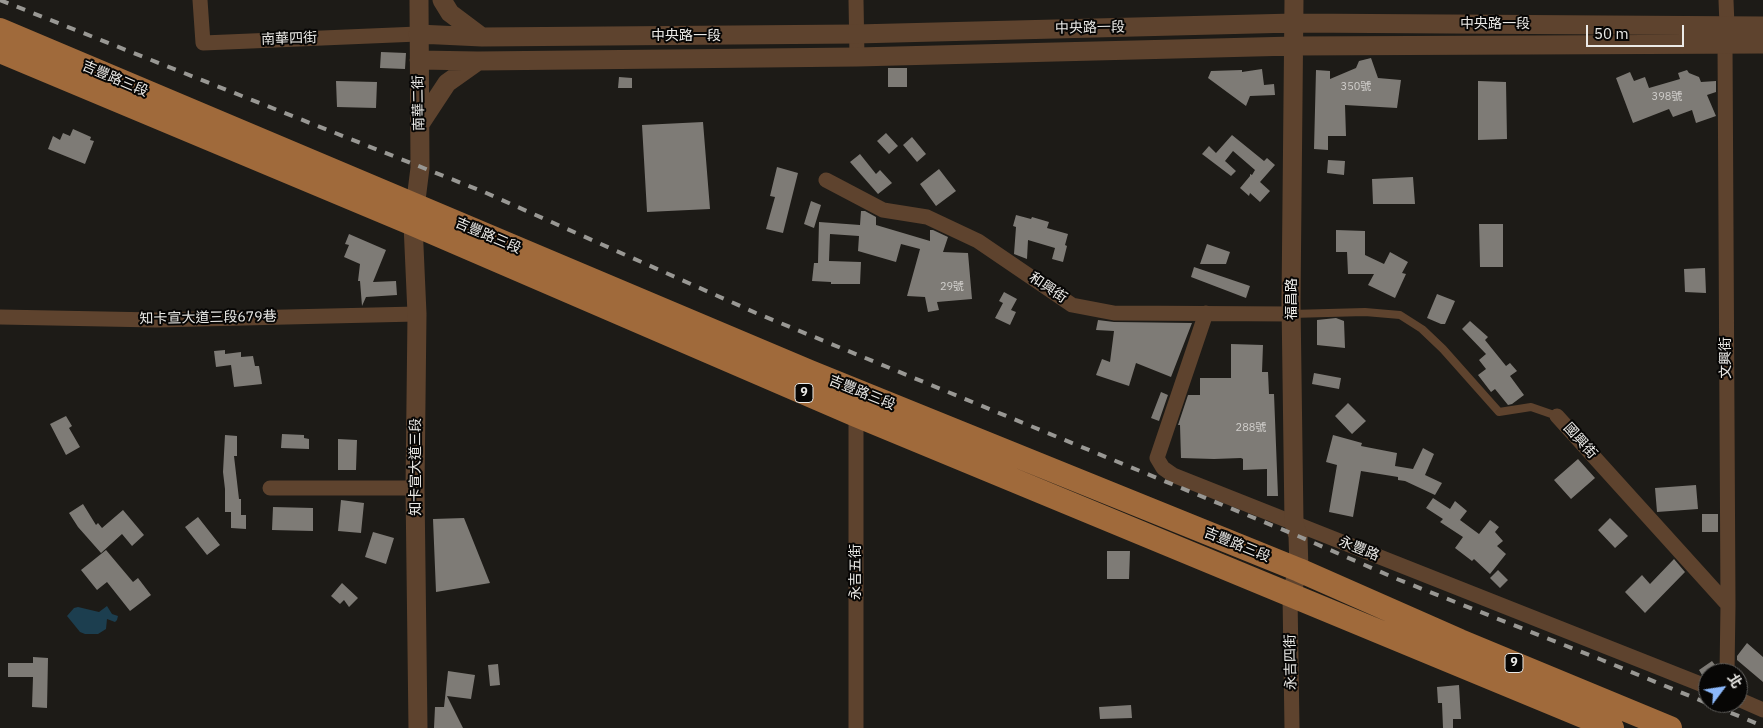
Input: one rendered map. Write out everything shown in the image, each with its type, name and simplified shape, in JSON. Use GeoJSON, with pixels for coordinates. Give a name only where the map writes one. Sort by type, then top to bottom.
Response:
{"type":"FeatureCollection","features":[{"type":"Feature","properties":{"kind":"main road","name":"吉豐路三段"},"geometry":{"type":"LineString","coordinates":[[0,30],[856,415],[1612,728]]}},
{"type":"Feature","properties":{"kind":"main road","name":"吉豐路三段"},"geometry":{"type":"LineString","coordinates":[[0,51],[810,372],[1299,570],[1460,641],[1670,728]]}},
{"type":"Feature","properties":{"kind":"street","name":"南華四街"},"geometry":{"type":"LineString","coordinates":[[200,0],[203,43],[418,34]]}},
{"type":"Feature","properties":{"kind":"street","name":"南華二街"},"geometry":{"type":"LineString","coordinates":[[414,215],[420,168],[419,0]]}},
{"type":"Feature","properties":{"kind":"street"},"geometry":{"type":"LineString","coordinates":[[442,0],[450,13],[482,37]]}},
{"type":"Feature","properties":{"kind":"street"},"geometry":{"type":"LineString","coordinates":[[856,0],[857,57]]}},
{"type":"Feature","properties":{"kind":"street","name":"福昌路"},"geometry":{"type":"LineString","coordinates":[[1290,595],[1299,570],[1298,536],[1294,523],[1291,314],[1294,0]]}},
{"type":"Feature","properties":{"kind":"street","name":"文興街"},"geometry":{"type":"LineString","coordinates":[[1726,0],[1727,663]]}},
{"type":"Feature","properties":{"kind":"street","name":"中央路一段"},"geometry":{"type":"LineString","coordinates":[[418,34],[482,37],[856,34],[1294,23],[1726,34],[1763,44]]}},
{"type":"Feature","properties":{"kind":"street","name":"中央路一段"},"geometry":{"type":"LineString","coordinates":[[419,60],[857,57],[1294,46],[1726,34],[1763,26]]}},
{"type":"Feature","properties":{"kind":"street"},"geometry":{"type":"LineString","coordinates":[[420,124],[447,83],[478,61]]}},
{"type":"Feature","properties":{"kind":"street","name":"和興街"},"geometry":{"type":"LineString","coordinates":[[826,180],[883,210],[927,217],[978,241],[1072,305],[1114,313],[1291,314]]}},
{"type":"Feature","properties":{"kind":"street","name":"知卡宣大道三段"},"geometry":{"type":"LineString","coordinates":[[414,215],[417,314],[415,488],[418,728]]}},
{"type":"Feature","properties":{"kind":"street","name":"知卡宣大道三段679巷"},"geometry":{"type":"LineString","coordinates":[[0,317],[156,320],[417,314]]}},
{"type":"Feature","properties":{"kind":"street","name":"永豐路"},"geometry":{"type":"LineString","coordinates":[[1206,314],[1157,458],[1163,468],[1173,475],[1698,683]]}},
{"type":"Feature","properties":{"kind":"street","name":"永吉五街"},"geometry":{"type":"LineString","coordinates":[[856,415],[856,728]]}},
{"type":"Feature","properties":{"kind":"street","name":"國興街"},"geometry":{"type":"LineString","coordinates":[[1557,416],[1728,605]]}},
{"type":"Feature","properties":{"kind":"street"},"geometry":{"type":"LineString","coordinates":[[270,488],[415,488]]}},
{"type":"Feature","properties":{"kind":"street","name":"永吉四街"},"geometry":{"type":"LineString","coordinates":[[1290,595],[1292,728]]}},
{"type":"Feature","properties":{"kind":"street"},"geometry":{"type":"LineString","coordinates":[[1748,703],[1763,710]]}},
{"type":"Feature","properties":{"kind":"lane","name":"國興街"},"geometry":{"type":"LineString","coordinates":[[1291,314],[1364,312],[1400,315],[1422,329],[1443,349],[1499,412],[1531,407],[1557,416]]}},
{"type":"Feature","properties":{"kind":"water"},"geometry":{"type":"Polygon","coordinates":[[[107,606],[112,614],[118,616],[117,620],[115,622],[107,619],[106,629],[98,634],[80,632],[67,616],[74,608],[78,607],[99,612],[107,606]]]}},
{"type":"Feature","properties":{"kind":"building"},"geometry":{"type":"Polygon","coordinates":[[[381,52],[406,53],[405,69],[380,68],[381,52]]]}},
{"type":"Feature","properties":{"kind":"building"},"geometry":{"type":"Polygon","coordinates":[[[1371,58],[1378,78],[1401,80],[1397,108],[1345,105],[1346,136],[1328,136],[1328,150],[1314,149],[1316,70],[1330,71],[1330,79],[1356,68],[1359,61],[1371,58]]]}},
{"type":"Feature","properties":{"kind":"building"},"geometry":{"type":"Polygon","coordinates":[[[888,68],[907,68],[907,87],[888,87],[888,68]]]}},
{"type":"Feature","properties":{"kind":"building"},"geometry":{"type":"Polygon","coordinates":[[[1262,69],[1264,85],[1274,84],[1275,95],[1250,96],[1246,106],[1208,78],[1211,71],[1242,70],[1242,72],[1262,69]]]}},
{"type":"Feature","properties":{"kind":"building"},"geometry":{"type":"Polygon","coordinates":[[[1687,70],[1689,73],[1699,77],[1701,82],[1716,81],[1716,92],[1707,95],[1716,116],[1696,123],[1692,110],[1673,117],[1669,109],[1633,123],[1616,78],[1630,72],[1634,81],[1645,77],[1649,88],[1680,79],[1678,73],[1687,70]]]}},
{"type":"Feature","properties":{"kind":"building"},"geometry":{"type":"Polygon","coordinates":[[[619,77],[632,78],[632,88],[618,88],[619,77]]]}},
{"type":"Feature","properties":{"kind":"building"},"geometry":{"type":"Polygon","coordinates":[[[336,81],[377,82],[376,108],[337,107],[336,81]]]}},
{"type":"Feature","properties":{"kind":"building"},"geometry":{"type":"Polygon","coordinates":[[[1478,81],[1506,82],[1507,139],[1478,140],[1478,81]]]}},
{"type":"Feature","properties":{"kind":"building"},"geometry":{"type":"Polygon","coordinates":[[[703,122],[710,209],[647,212],[642,125],[703,122]]]}},
{"type":"Feature","properties":{"kind":"building"},"geometry":{"type":"Polygon","coordinates":[[[73,129],[91,137],[90,140],[94,141],[85,164],[48,149],[53,136],[60,140],[63,133],[70,136],[73,129]]]}},
{"type":"Feature","properties":{"kind":"building"},"geometry":{"type":"Polygon","coordinates":[[[886,133],[898,146],[889,154],[877,141],[886,133]]]}},
{"type":"Feature","properties":{"kind":"building"},"geometry":{"type":"Polygon","coordinates":[[[1232,135],[1264,161],[1267,158],[1275,165],[1260,182],[1270,191],[1260,202],[1250,193],[1249,196],[1240,188],[1255,170],[1233,151],[1225,161],[1236,171],[1231,176],[1202,154],[1209,146],[1216,153],[1232,135]]]}},
{"type":"Feature","properties":{"kind":"building"},"geometry":{"type":"Polygon","coordinates":[[[912,137],[926,154],[917,162],[903,145],[912,137]]]}},
{"type":"Feature","properties":{"kind":"building"},"geometry":{"type":"Polygon","coordinates":[[[860,154],[876,174],[880,170],[892,183],[878,194],[850,162],[860,154]]]}},
{"type":"Feature","properties":{"kind":"building"},"geometry":{"type":"Polygon","coordinates":[[[1328,160],[1345,161],[1344,175],[1327,173],[1328,160]]]}},
{"type":"Feature","properties":{"kind":"building"},"geometry":{"type":"Polygon","coordinates":[[[777,167],[798,173],[783,233],[766,229],[775,197],[770,196],[777,167]]]}},
{"type":"Feature","properties":{"kind":"building"},"geometry":{"type":"Polygon","coordinates":[[[939,169],[956,191],[936,206],[920,184],[939,169]]]}},
{"type":"Feature","properties":{"kind":"building"},"geometry":{"type":"Polygon","coordinates":[[[1413,177],[1415,204],[1373,204],[1372,179],[1413,177]]]}},
{"type":"Feature","properties":{"kind":"building"},"geometry":{"type":"Polygon","coordinates":[[[811,201],[821,205],[814,228],[804,224],[811,201]]]}},
{"type":"Feature","properties":{"kind":"building"},"geometry":{"type":"Polygon","coordinates":[[[861,211],[876,217],[876,225],[930,241],[930,230],[948,237],[943,252],[968,253],[972,299],[937,302],[939,310],[928,312],[925,297],[907,296],[920,249],[901,244],[896,262],[858,251],[859,236],[830,234],[829,261],[861,262],[860,284],[831,284],[831,282],[812,281],[814,263],[818,263],[819,222],[860,225],[861,211]]]}},
{"type":"Feature","properties":{"kind":"building"},"geometry":{"type":"Polygon","coordinates":[[[1016,215],[1049,222],[1047,228],[1068,234],[1063,262],[1052,259],[1055,248],[1028,240],[1027,259],[1014,254],[1016,227],[1013,226],[1016,215]]]}},
{"type":"Feature","properties":{"kind":"building"},"geometry":{"type":"Polygon","coordinates":[[[1479,224],[1503,224],[1503,267],[1480,267],[1479,224]]]}},
{"type":"Feature","properties":{"kind":"building"},"geometry":{"type":"Polygon","coordinates":[[[1336,230],[1365,231],[1365,255],[1384,264],[1390,252],[1408,262],[1402,273],[1406,274],[1395,298],[1368,285],[1374,274],[1348,274],[1347,252],[1336,252],[1336,230]]]}},
{"type":"Feature","properties":{"kind":"building"},"geometry":{"type":"Polygon","coordinates":[[[349,234],[386,250],[373,282],[396,281],[397,295],[366,297],[362,306],[360,281],[358,281],[360,264],[344,257],[349,245],[345,244],[349,234]]]}},
{"type":"Feature","properties":{"kind":"building"},"geometry":{"type":"Polygon","coordinates":[[[1207,244],[1230,252],[1226,264],[1200,264],[1207,244]]]}},
{"type":"Feature","properties":{"kind":"building"},"geometry":{"type":"Polygon","coordinates":[[[1194,267],[1250,286],[1246,298],[1191,277],[1194,267]]]}},
{"type":"Feature","properties":{"kind":"building"},"geometry":{"type":"Polygon","coordinates":[[[1705,268],[1706,293],[1685,292],[1684,269],[1705,268]]]}},
{"type":"Feature","properties":{"kind":"building"},"geometry":{"type":"Polygon","coordinates":[[[1004,292],[1017,299],[1011,310],[1016,312],[1010,325],[995,318],[1003,303],[999,301],[1004,292]]]}},
{"type":"Feature","properties":{"kind":"building"},"geometry":{"type":"Polygon","coordinates":[[[1437,294],[1455,301],[1445,324],[1427,318],[1437,294]]]}},
{"type":"Feature","properties":{"kind":"building"},"geometry":{"type":"Polygon","coordinates":[[[1336,318],[1344,321],[1345,348],[1317,345],[1317,320],[1336,318]]]}},
{"type":"Feature","properties":{"kind":"building"},"geometry":{"type":"Polygon","coordinates":[[[1098,320],[1192,323],[1171,377],[1136,363],[1129,386],[1096,375],[1102,359],[1110,362],[1114,331],[1096,330],[1098,320]]]}},
{"type":"Feature","properties":{"kind":"building"},"geometry":{"type":"Polygon","coordinates":[[[1470,321],[1488,337],[1485,340],[1506,366],[1510,363],[1517,371],[1510,376],[1524,395],[1512,404],[1508,405],[1495,389],[1491,392],[1478,375],[1486,369],[1479,360],[1486,354],[1462,329],[1470,321]]]}},
{"type":"Feature","properties":{"kind":"building"},"geometry":{"type":"Polygon","coordinates":[[[1231,344],[1263,345],[1262,372],[1268,372],[1269,394],[1274,394],[1278,496],[1267,496],[1267,469],[1243,470],[1243,459],[1241,458],[1181,458],[1180,425],[1178,425],[1188,395],[1200,395],[1200,378],[1231,378],[1231,344]]]}},
{"type":"Feature","properties":{"kind":"building"},"geometry":{"type":"Polygon","coordinates":[[[225,350],[225,354],[241,352],[241,357],[253,356],[255,366],[259,366],[262,384],[234,387],[231,365],[216,367],[214,351],[225,350]]]}},
{"type":"Feature","properties":{"kind":"building"},"geometry":{"type":"Polygon","coordinates":[[[1314,373],[1341,378],[1339,389],[1312,384],[1314,373]]]}},
{"type":"Feature","properties":{"kind":"building"},"geometry":{"type":"Polygon","coordinates":[[[1161,392],[1168,395],[1159,421],[1151,418],[1161,392]]]}},
{"type":"Feature","properties":{"kind":"building"},"geometry":{"type":"Polygon","coordinates":[[[1348,403],[1366,421],[1352,434],[1335,416],[1348,403]]]}},
{"type":"Feature","properties":{"kind":"building"},"geometry":{"type":"Polygon","coordinates":[[[66,416],[72,426],[69,428],[80,447],[66,455],[50,424],[66,416]]]}},
{"type":"Feature","properties":{"kind":"building"},"geometry":{"type":"Polygon","coordinates":[[[282,434],[304,435],[304,438],[309,439],[309,449],[281,448],[282,434]]]}},
{"type":"Feature","properties":{"kind":"building"},"geometry":{"type":"Polygon","coordinates":[[[225,435],[237,436],[237,456],[234,456],[239,499],[241,499],[241,515],[246,515],[246,529],[231,528],[231,512],[225,512],[223,472],[225,435]]]}},
{"type":"Feature","properties":{"kind":"building"},"geometry":{"type":"Polygon","coordinates":[[[1333,435],[1362,443],[1361,446],[1397,453],[1395,466],[1413,469],[1423,448],[1434,454],[1425,475],[1442,483],[1435,495],[1405,481],[1398,480],[1398,477],[1361,471],[1353,517],[1329,512],[1337,465],[1326,462],[1333,435]]]}},
{"type":"Feature","properties":{"kind":"building"},"geometry":{"type":"Polygon","coordinates":[[[338,439],[357,440],[356,470],[338,470],[338,439]]]}},
{"type":"Feature","properties":{"kind":"building"},"geometry":{"type":"Polygon","coordinates":[[[1578,459],[1595,478],[1571,499],[1554,480],[1578,459]]]}},
{"type":"Feature","properties":{"kind":"building"},"geometry":{"type":"Polygon","coordinates":[[[1696,485],[1698,509],[1657,512],[1655,488],[1696,485]]]}},
{"type":"Feature","properties":{"kind":"building"},"geometry":{"type":"Polygon","coordinates":[[[1433,498],[1450,509],[1455,501],[1467,511],[1460,520],[1479,534],[1490,520],[1499,527],[1495,532],[1503,541],[1497,546],[1506,554],[1490,574],[1474,559],[1472,561],[1455,548],[1463,537],[1440,522],[1443,519],[1426,508],[1433,498]]]}},
{"type":"Feature","properties":{"kind":"building"},"geometry":{"type":"Polygon","coordinates":[[[341,500],[364,503],[361,533],[338,531],[341,500]]]}},
{"type":"Feature","properties":{"kind":"building"},"geometry":{"type":"Polygon","coordinates":[[[83,504],[96,525],[98,523],[102,528],[123,510],[144,535],[132,546],[122,534],[101,553],[78,527],[69,513],[83,504]]]}},
{"type":"Feature","properties":{"kind":"building"},"geometry":{"type":"Polygon","coordinates":[[[273,507],[313,508],[313,531],[272,530],[273,507]]]}},
{"type":"Feature","properties":{"kind":"building"},"geometry":{"type":"Polygon","coordinates":[[[1702,514],[1718,514],[1718,532],[1702,532],[1702,514]]]}},
{"type":"Feature","properties":{"kind":"building"},"geometry":{"type":"Polygon","coordinates":[[[198,517],[220,545],[207,555],[185,527],[198,517]]]}},
{"type":"Feature","properties":{"kind":"building"},"geometry":{"type":"Polygon","coordinates":[[[464,518],[490,583],[436,592],[433,519],[464,518]]]}},
{"type":"Feature","properties":{"kind":"building"},"geometry":{"type":"Polygon","coordinates":[[[1610,518],[1628,536],[1615,548],[1598,530],[1610,518]]]}},
{"type":"Feature","properties":{"kind":"building"},"geometry":{"type":"Polygon","coordinates":[[[373,532],[394,538],[386,564],[365,557],[373,532]]]}},
{"type":"Feature","properties":{"kind":"building"},"geometry":{"type":"Polygon","coordinates":[[[106,550],[133,582],[138,578],[151,595],[130,611],[107,582],[97,590],[81,570],[106,550]]]}},
{"type":"Feature","properties":{"kind":"building"},"geometry":{"type":"Polygon","coordinates":[[[1107,551],[1130,551],[1129,579],[1107,579],[1107,551]]]}},
{"type":"Feature","properties":{"kind":"building"},"geometry":{"type":"Polygon","coordinates":[[[1674,559],[1685,572],[1645,613],[1625,592],[1642,575],[1650,584],[1674,559]]]}},
{"type":"Feature","properties":{"kind":"building"},"geometry":{"type":"Polygon","coordinates":[[[1498,570],[1508,580],[1500,588],[1490,578],[1498,570]]]}},
{"type":"Feature","properties":{"kind":"building"},"geometry":{"type":"Polygon","coordinates":[[[342,583],[358,598],[349,607],[344,600],[340,604],[331,596],[342,583]]]}},
{"type":"Feature","properties":{"kind":"building"},"geometry":{"type":"Polygon","coordinates":[[[1747,643],[1763,657],[1763,682],[1748,669],[1748,663],[1741,663],[1737,660],[1737,656],[1747,643]]]}},
{"type":"Feature","properties":{"kind":"building"},"geometry":{"type":"Polygon","coordinates":[[[33,657],[48,658],[47,708],[32,707],[33,677],[8,677],[8,663],[33,663],[33,657]]]}},
{"type":"Feature","properties":{"kind":"building"},"geometry":{"type":"Polygon","coordinates":[[[498,664],[500,685],[490,686],[488,665],[498,664]]]}},
{"type":"Feature","properties":{"kind":"building"},"geometry":{"type":"Polygon","coordinates":[[[448,671],[475,675],[471,699],[447,696],[463,728],[434,728],[435,707],[444,707],[448,671]]]}},
{"type":"Feature","properties":{"kind":"building"},"geometry":{"type":"Polygon","coordinates":[[[1459,685],[1461,719],[1453,719],[1453,728],[1443,728],[1442,703],[1438,703],[1437,687],[1459,685]]]}},
{"type":"Feature","properties":{"kind":"building"},"geometry":{"type":"Polygon","coordinates":[[[1131,705],[1132,718],[1100,719],[1099,707],[1131,705]]]}},
{"type":"Feature","properties":{"kind":"railway"},"geometry":{"type":"LineString","coordinates":[[0,0],[484,192],[756,313],[1298,536],[1397,579],[1763,726]]}}]}
